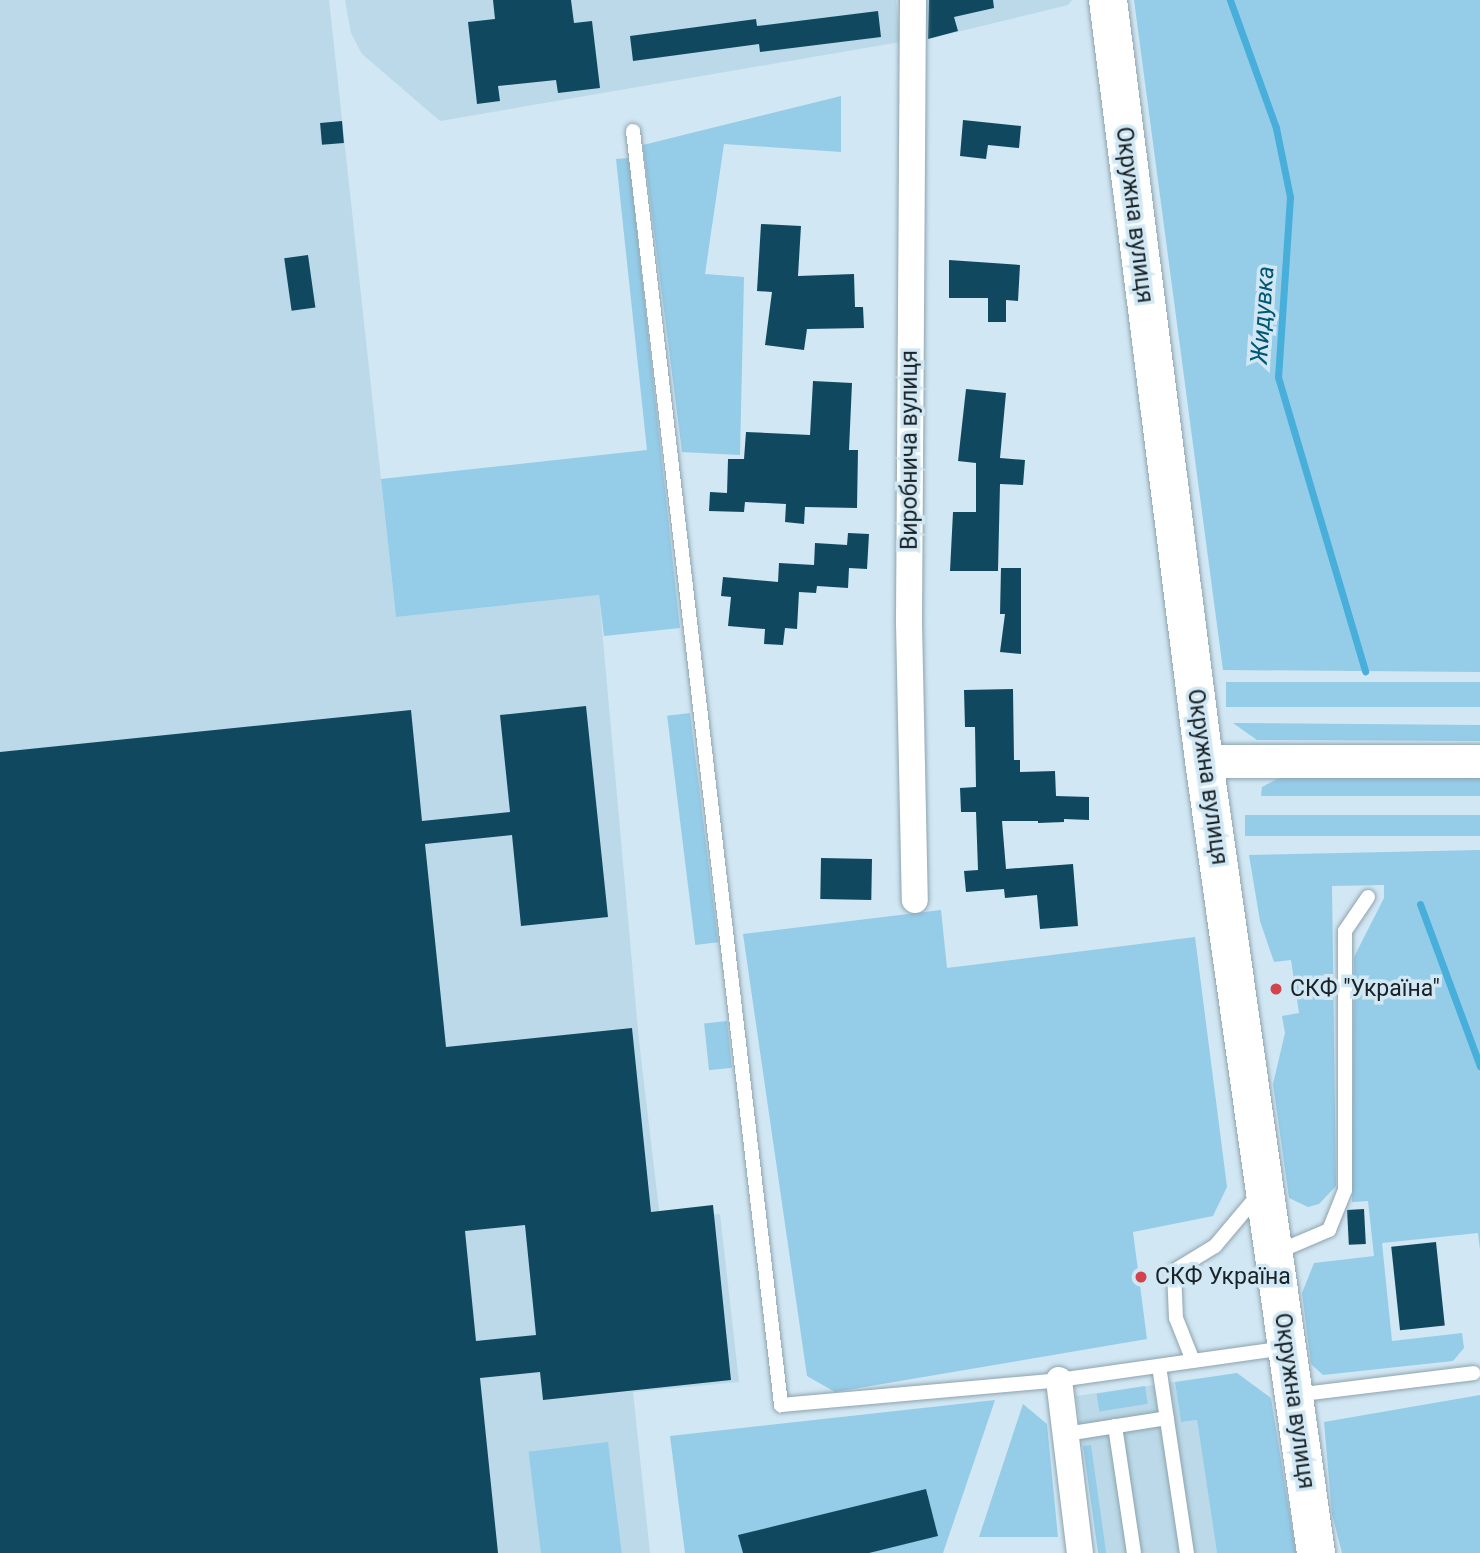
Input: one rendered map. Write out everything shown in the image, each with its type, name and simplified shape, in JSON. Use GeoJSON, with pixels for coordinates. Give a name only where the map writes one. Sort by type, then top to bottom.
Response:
{"type":"FeatureCollection","features":[{"type":"Feature","properties":{"kind":"main road","name":"Окружна вулиця"},"geometry":{"type":"LineString","coordinates":[[1108,0],[1204,761],[1316,1553]]}},
{"type":"Feature","properties":{"kind":"street","name":"Виробнича вулиця"},"geometry":{"type":"LineString","coordinates":[[913,0],[909,623],[915,900]]}},
{"type":"Feature","properties":{"kind":"street"},"geometry":{"type":"LineString","coordinates":[[1204,761],[1480,761]]}},
{"type":"Feature","properties":{"kind":"street"},"geometry":{"type":"LineString","coordinates":[[1059,1380],[1080,1553]]}},
{"type":"Feature","properties":{"kind":"lane"},"geometry":{"type":"LineString","coordinates":[[633,131],[781,1405],[1059,1380],[1287,1348]]}},
{"type":"Feature","properties":{"kind":"lane"},"geometry":{"type":"LineString","coordinates":[[1273,1254],[1329,1230],[1345,1190],[1345,931],[1368,897]]}},
{"type":"Feature","properties":{"kind":"lane"},"geometry":{"type":"LineString","coordinates":[[1194,1361],[1176,1318],[1174,1271],[1215,1246],[1264,1188]]}},
{"type":"Feature","properties":{"kind":"lane"},"geometry":{"type":"LineString","coordinates":[[1159,1366],[1187,1553]]}},
{"type":"Feature","properties":{"kind":"lane"},"geometry":{"type":"LineString","coordinates":[[1293,1395],[1474,1373]]}},
{"type":"Feature","properties":{"kind":"lane"},"geometry":{"type":"LineString","coordinates":[[1066,1434],[1167,1418]]}},
{"type":"Feature","properties":{"kind":"lane"},"geometry":{"type":"LineString","coordinates":[[1115,1426],[1134,1553]]}},
{"type":"Feature","properties":{"kind":"shaded area"},"geometry":{"type":"Polygon","coordinates":[[[0,0],[329,0],[396,617],[599,595],[639,1041],[660,1218],[720,1214],[739,1382],[633,1392],[650,1553],[0,1553],[0,0]]]}},
{"type":"Feature","properties":{"kind":"shaded area"},"geometry":{"type":"Polygon","coordinates":[[[345,0],[896,0],[900,42],[440,121],[362,54],[351,33],[345,0]]]}},
{"type":"Feature","properties":{"kind":"shaded area"},"geometry":{"type":"Polygon","coordinates":[[[925,0],[1072,0],[1068,5],[924,40],[925,0]]]}},
{"type":"Feature","properties":{"kind":"shaded area"},"geometry":{"type":"Polygon","coordinates":[[[1134,0],[1480,0],[1480,672],[1223,670],[1134,0]]]}},
{"type":"Feature","properties":{"kind":"shaded area"},"geometry":{"type":"Polygon","coordinates":[[[841,96],[841,152],[724,144],[705,274],[744,277],[740,455],[682,452],[643,145],[841,96]]]}},
{"type":"Feature","properties":{"kind":"shaded area"},"geometry":{"type":"Polygon","coordinates":[[[629,158],[680,628],[604,636],[599,595],[396,617],[381,479],[647,450],[616,159],[629,158]]]}},
{"type":"Feature","properties":{"kind":"shaded area"},"geometry":{"type":"Polygon","coordinates":[[[1226,682],[1480,682],[1480,707],[1226,707],[1226,682]]]}},
{"type":"Feature","properties":{"kind":"shaded area"},"geometry":{"type":"Polygon","coordinates":[[[690,713],[718,942],[695,945],[667,716],[690,713]]]}},
{"type":"Feature","properties":{"kind":"shaded area"},"geometry":{"type":"Polygon","coordinates":[[[1233,723],[1480,725],[1480,741],[1257,740],[1233,723]]]}},
{"type":"Feature","properties":{"kind":"shaded area"},"geometry":{"type":"Polygon","coordinates":[[[1296,775],[1480,776],[1480,796],[1261,796],[1262,787],[1277,779],[1296,775]]]}},
{"type":"Feature","properties":{"kind":"shaded area"},"geometry":{"type":"Polygon","coordinates":[[[1245,815],[1480,815],[1480,836],[1245,836],[1245,815]]]}},
{"type":"Feature","properties":{"kind":"shaded area"},"geometry":{"type":"Polygon","coordinates":[[[1480,850],[1480,1250],[1478,1233],[1382,1243],[1392,1341],[1462,1333],[1464,1348],[1453,1361],[1323,1375],[1311,1364],[1302,1293],[1314,1263],[1374,1256],[1368,1201],[1352,1202],[1354,957],[1384,898],[1384,885],[1332,886],[1336,1186],[1319,1204],[1308,1207],[1289,1198],[1273,1084],[1285,1033],[1282,1016],[1299,1013],[1291,960],[1274,962],[1260,921],[1249,855],[1480,850]]]}},
{"type":"Feature","properties":{"kind":"shaded area"},"geometry":{"type":"Polygon","coordinates":[[[941,910],[947,968],[1195,937],[1227,1187],[1213,1216],[1133,1232],[1147,1339],[835,1392],[807,1376],[743,934],[941,910]]]}},
{"type":"Feature","properties":{"kind":"shaded area"},"geometry":{"type":"Polygon","coordinates":[[[727,1021],[732,1068],[709,1070],[704,1023],[727,1021]]]}},
{"type":"Feature","properties":{"kind":"shaded area"},"geometry":{"type":"Polygon","coordinates":[[[1237,1373],[1271,1398],[1296,1553],[1217,1553],[1197,1420],[1181,1422],[1175,1382],[1237,1373]]]}},
{"type":"Feature","properties":{"kind":"shaded area"},"geometry":{"type":"Polygon","coordinates":[[[1175,1382],[1181,1422],[1197,1420],[1217,1553],[1099,1553],[1076,1396],[1175,1382]]]}},
{"type":"Feature","properties":{"kind":"shaded area"},"geometry":{"type":"Polygon","coordinates":[[[1145,1386],[1148,1404],[1099,1411],[1097,1394],[1145,1386]]]}},
{"type":"Feature","properties":{"kind":"shaded area"},"geometry":{"type":"Polygon","coordinates":[[[1480,1395],[1480,1553],[1342,1553],[1332,1514],[1324,1422],[1480,1395]]]}},
{"type":"Feature","properties":{"kind":"shaded area"},"geometry":{"type":"Polygon","coordinates":[[[995,1400],[943,1553],[685,1553],[670,1436],[995,1400]]]}},
{"type":"Feature","properties":{"kind":"shaded area"},"geometry":{"type":"Polygon","coordinates":[[[1023,1404],[1047,1424],[1058,1537],[979,1537],[1023,1404]]]}},
{"type":"Feature","properties":{"kind":"shaded area"},"geometry":{"type":"Polygon","coordinates":[[[608,1442],[622,1553],[541,1553],[529,1452],[608,1442]]]}},
{"type":"Feature","properties":{"kind":"shaded area"},"geometry":{"type":"Polygon","coordinates":[[[1091,1445],[1106,1553],[1098,1553],[1083,1446],[1091,1445]]]}},
{"type":"Feature","properties":{"kind":"building"},"geometry":{"type":"Polygon","coordinates":[[[493,0],[571,0],[574,23],[592,21],[600,88],[558,93],[556,80],[498,86],[500,101],[477,104],[468,22],[495,19],[493,0]]]}},
{"type":"Feature","properties":{"kind":"building"},"geometry":{"type":"Polygon","coordinates":[[[929,0],[993,0],[994,8],[954,17],[958,31],[928,39],[929,0]]]}},
{"type":"Feature","properties":{"kind":"building"},"geometry":{"type":"Polygon","coordinates":[[[878,11],[881,37],[760,52],[759,44],[633,61],[630,36],[756,19],[757,26],[878,11]]]}},
{"type":"Feature","properties":{"kind":"building"},"geometry":{"type":"Polygon","coordinates":[[[963,120],[1021,126],[1019,148],[988,145],[986,159],[960,156],[963,120]]]}},
{"type":"Feature","properties":{"kind":"building"},"geometry":{"type":"Polygon","coordinates":[[[342,121],[344,143],[322,145],[320,123],[342,121]]]}},
{"type":"Feature","properties":{"kind":"building"},"geometry":{"type":"Polygon","coordinates":[[[761,224],[801,226],[798,276],[854,274],[855,307],[863,307],[864,328],[807,329],[804,350],[765,345],[772,292],[757,291],[761,224]]]}},
{"type":"Feature","properties":{"kind":"building"},"geometry":{"type":"Polygon","coordinates":[[[308,255],[315,307],[292,311],[284,258],[308,255]]]}},
{"type":"Feature","properties":{"kind":"building"},"geometry":{"type":"Polygon","coordinates":[[[949,260],[1020,265],[1018,301],[1006,300],[1006,322],[988,322],[988,298],[949,298],[949,260]]]}},
{"type":"Feature","properties":{"kind":"building"},"geometry":{"type":"Polygon","coordinates":[[[813,381],[852,383],[849,450],[858,450],[857,508],[805,507],[804,524],[785,522],[786,504],[745,502],[744,512],[709,511],[710,492],[727,493],[728,459],[744,459],[746,432],[810,435],[813,381]]]}},
{"type":"Feature","properties":{"kind":"building"},"geometry":{"type":"Polygon","coordinates":[[[966,389],[1006,393],[1000,458],[1025,460],[1023,485],[1000,484],[998,571],[950,571],[953,512],[976,512],[976,463],[958,461],[966,389]]]}},
{"type":"Feature","properties":{"kind":"building"},"geometry":{"type":"Polygon","coordinates":[[[848,533],[869,534],[867,569],[849,568],[848,588],[817,586],[816,593],[799,592],[797,629],[785,628],[783,645],[764,644],[765,629],[728,626],[731,597],[721,596],[723,577],[778,582],[779,563],[814,565],[815,543],[847,545],[848,533]]]}},
{"type":"Feature","properties":{"kind":"building"},"geometry":{"type":"Polygon","coordinates":[[[1001,568],[1021,568],[1021,654],[1000,652],[1005,614],[1000,614],[1001,568]]]}},
{"type":"Feature","properties":{"kind":"building"},"geometry":{"type":"Polygon","coordinates":[[[1013,689],[1014,760],[1020,760],[1020,772],[1055,771],[1056,796],[1089,797],[1089,820],[1064,819],[1064,822],[1038,823],[1002,821],[1006,869],[1073,864],[1078,926],[1040,929],[1037,895],[1005,898],[1004,889],[966,892],[964,871],[978,870],[976,812],[961,812],[960,788],[976,787],[975,727],[965,727],[964,690],[1013,689]]]}},
{"type":"Feature","properties":{"kind":"building"},"geometry":{"type":"Polygon","coordinates":[[[586,706],[608,917],[521,926],[512,835],[425,844],[446,1047],[632,1028],[651,1212],[713,1205],[731,1380],[543,1400],[540,1372],[480,1378],[498,1553],[0,1553],[0,752],[411,710],[422,821],[510,812],[500,715],[586,706]],[[525,1225],[465,1231],[476,1341],[536,1335],[525,1225]]]}},
{"type":"Feature","properties":{"kind":"building"},"geometry":{"type":"Polygon","coordinates":[[[821,858],[872,859],[871,900],[820,899],[821,858]]]}},
{"type":"Feature","properties":{"kind":"building"},"geometry":{"type":"Polygon","coordinates":[[[1364,1209],[1366,1244],[1349,1245],[1347,1210],[1364,1209]]]}},
{"type":"Feature","properties":{"kind":"building"},"geometry":{"type":"Polygon","coordinates":[[[1436,1242],[1445,1326],[1400,1330],[1391,1247],[1436,1242]]]}},
{"type":"Feature","properties":{"kind":"building"},"geometry":{"type":"Polygon","coordinates":[[[926,1489],[938,1536],[869,1553],[743,1553],[738,1535],[926,1489]]]}},
{"type":"Feature","properties":{"kind":"waterway","name":"Жидувка"},"geometry":{"type":"LineString","coordinates":[[1230,0],[1276,128],[1290,197],[1278,377],[1365,671]]}},
{"type":"Feature","properties":{"kind":"waterway","name":"Жидувка"},"geometry":{"type":"LineString","coordinates":[[1420,904],[1480,1066]]}},
{"type":"Feature","properties":{"kind":"place","name":"СКФ \"Україна\""},"geometry":{"type":"Point","coordinates":[1276,989]}},
{"type":"Feature","properties":{"kind":"place","name":"СКФ Україна"},"geometry":{"type":"Point","coordinates":[1141,1277]}}]}
